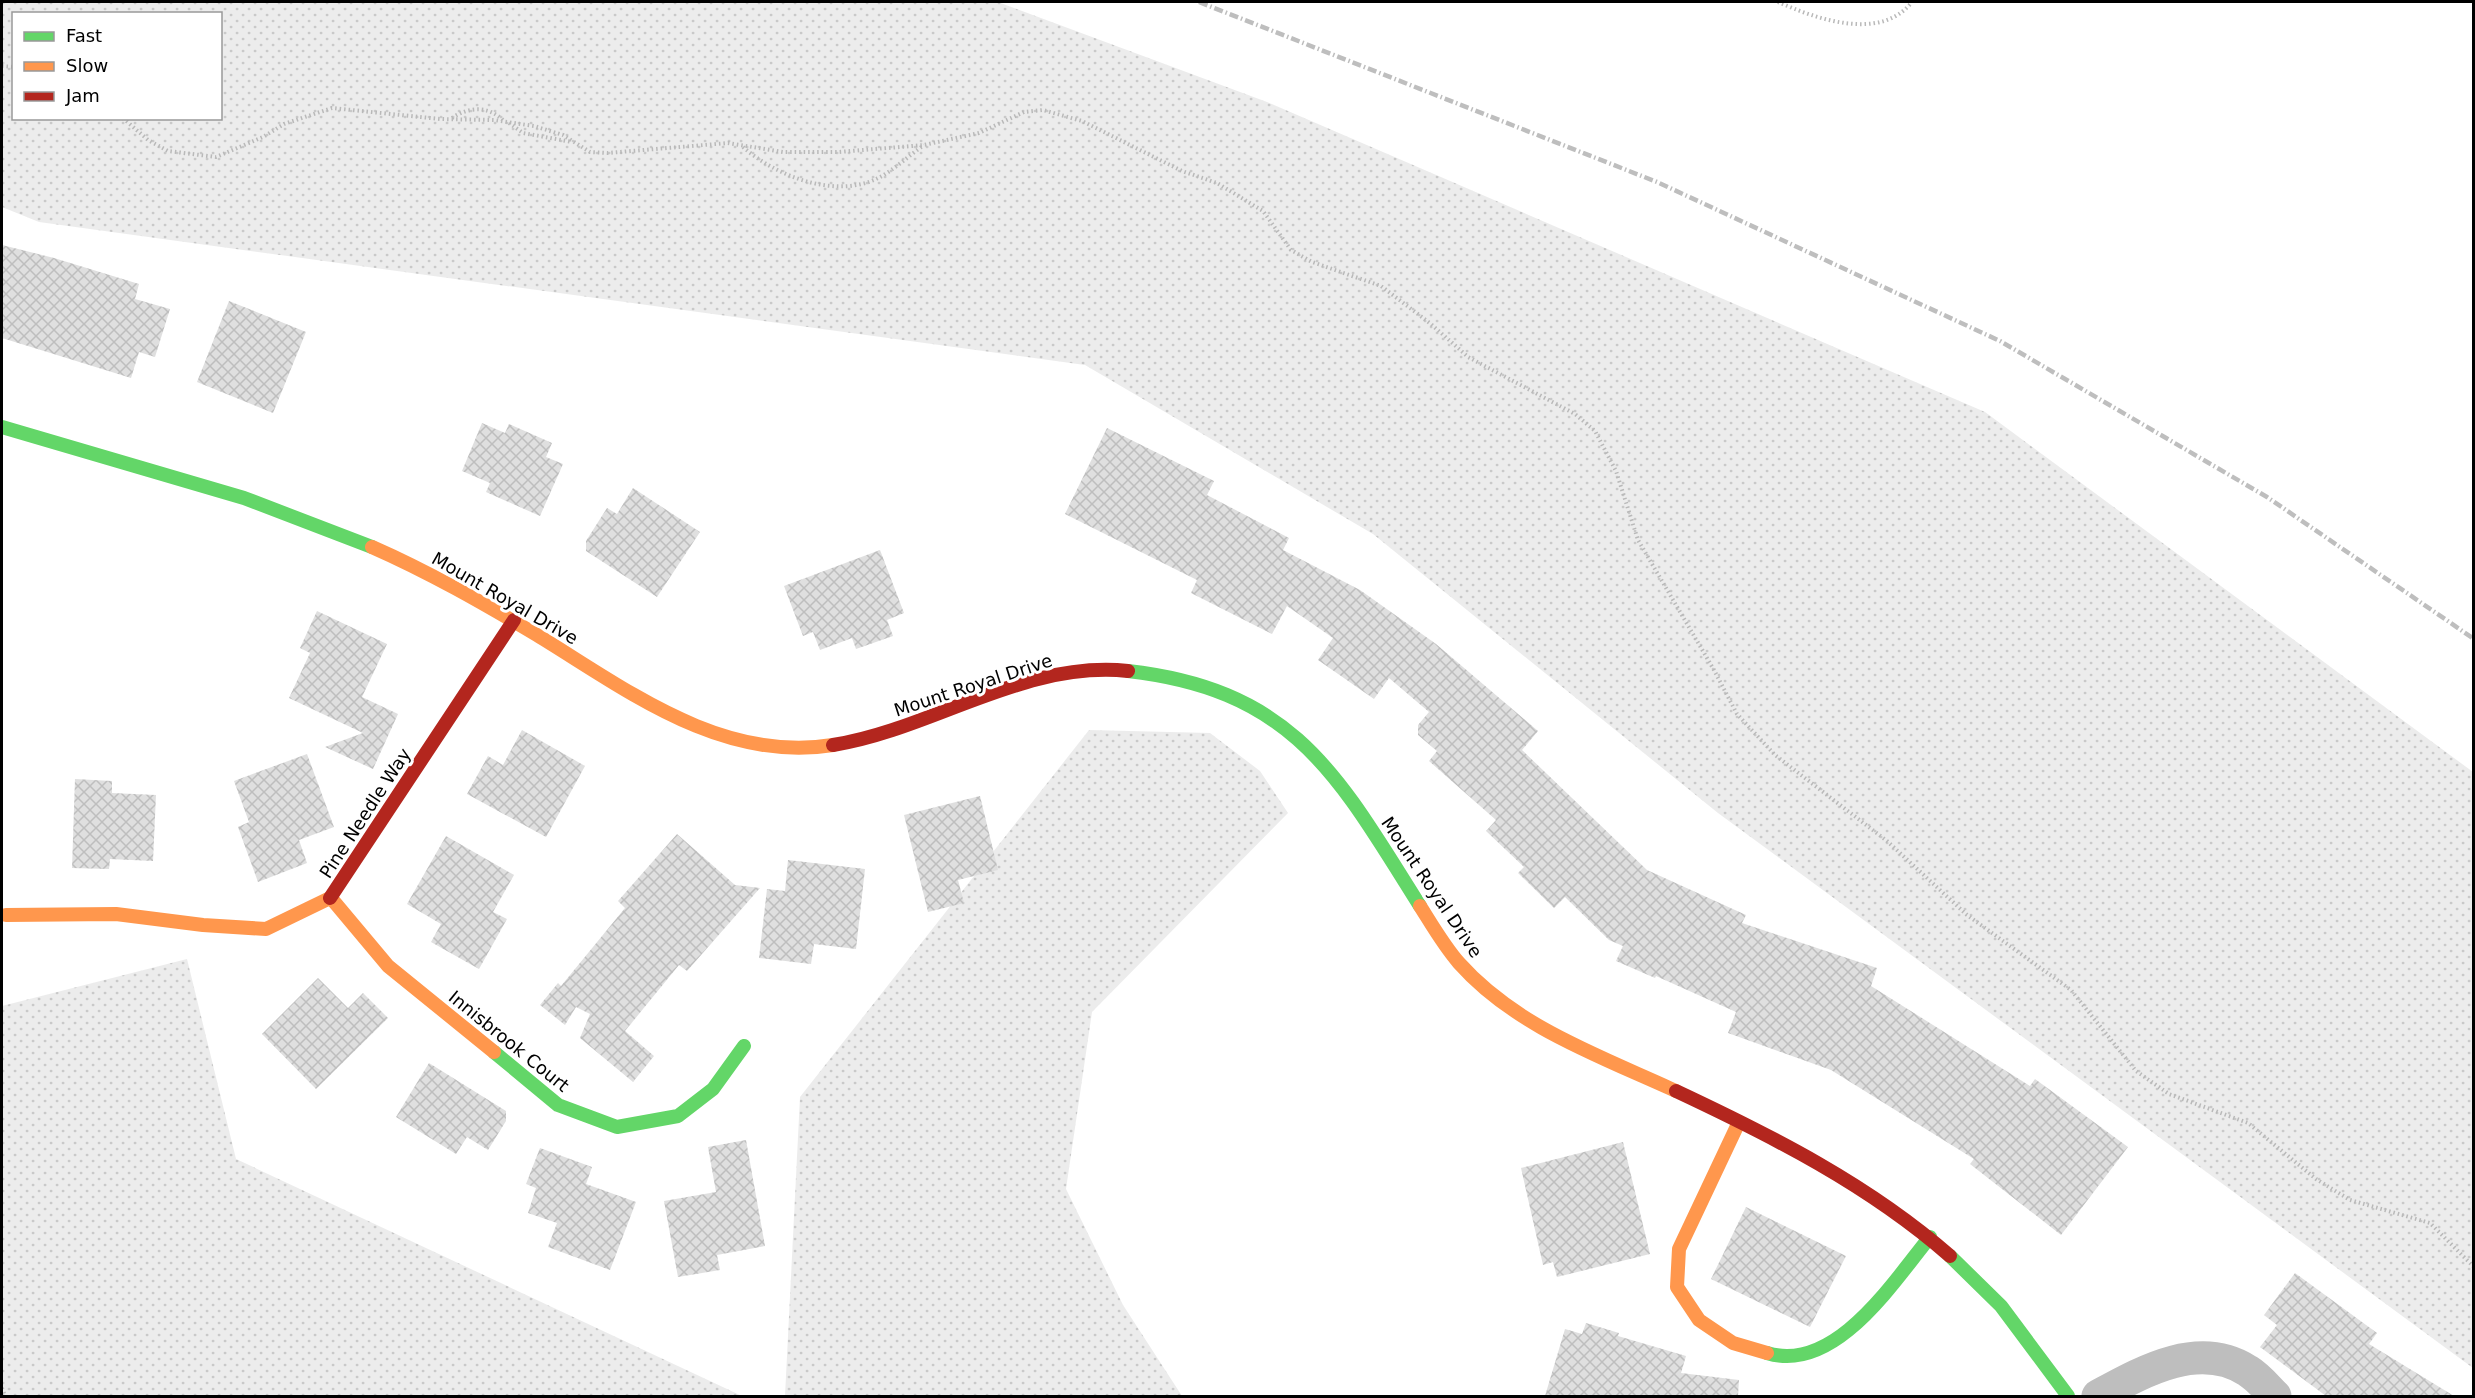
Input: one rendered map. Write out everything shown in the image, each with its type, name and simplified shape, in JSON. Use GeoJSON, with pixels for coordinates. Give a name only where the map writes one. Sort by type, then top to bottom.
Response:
{"type":"FeatureCollection","features":[{"type":"Feature","properties":{"kind":"street","name":"Mount Royal Drive"},"geometry":{"type":"LineString","coordinates":[[2,427],[202,484],[313,522],[387,554],[514,620],[681,722],[715,734],[774,747],[812,748],[855,742],[1030,682],[1097,669],[1160,676],[1194,683],[1253,706],[1279,722],[1328,771],[1352,801],[1446,945],[1464,969],[1492,993],[1520,1016],[1552,1034],[1739,1122],[1834,1171],[1930,1237],[1977,1280],[2010,1318],[2068,1396]]}},
{"type":"Feature","properties":{"kind":"street","name":"Pine Needle Way"},"geometry":{"type":"LineString","coordinates":[[6,915],[116,914],[203,925],[266,929],[331,898],[514,620]]}},
{"type":"Feature","properties":{"kind":"street","name":"Innisbrook Court"},"geometry":{"type":"LineString","coordinates":[[331,898],[388,966],[558,1105],[616,1127],[678,1116],[713,1089],[744,1046]]}},
{"type":"Feature","properties":{"kind":"street"},"geometry":{"type":"LineString","coordinates":[[1739,1122],[1679,1249],[1677,1287],[1699,1320],[1733,1343],[1779,1357],[1821,1349],[1860,1323],[1930,1237]]}},
{"type":"Feature","properties":{"kind":"street"},"geometry":{"type":"LineString","coordinates":[[2098,1396],[2170,1361],[2215,1358],[2247,1370],[2275,1396]]}},
{"type":"Feature","properties":{"kind":"path"},"geometry":{"type":"LineString","coordinates":[[1778,2],[1820,18],[1866,25],[1889,19],[1912,2]]}},
{"type":"Feature","properties":{"kind":"path"},"geometry":{"type":"LineString","coordinates":[[125,120],[148,140],[168,151],[216,157],[263,137],[284,124],[332,108],[507,123],[549,129],[590,152],[608,153],[728,143],[783,152],[839,152],[924,145],[979,132],[1024,112],[1043,110],[1082,121],[1172,167],[1217,183],[1263,211],[1291,250],[1312,262],[1381,286],[1431,324],[1468,357],[1575,414],[1595,431],[1616,471],[1638,540],[1737,714],[1775,755],[1887,841],[1967,915],[2071,990],[2136,1071],[2169,1094],[2248,1123],[2316,1179],[2350,1200],[2430,1223],[2474,1267]]}},
{"type":"Feature","properties":{"kind":"path"},"geometry":{"type":"LineString","coordinates":[[451,119],[472,109],[490,110],[523,133],[573,142]]}},
{"type":"Feature","properties":{"kind":"path"},"geometry":{"type":"LineString","coordinates":[[743,146],[757,159],[785,174],[824,185],[854,186],[873,181],[889,172],[924,145]]}},
{"type":"Feature","properties":{"kind":"path"},"geometry":{"type":"LineString","coordinates":[[2,1388],[5,1396]]}},
{"type":"Feature","properties":{"kind":"shaded area"},"geometry":{"type":"Polygon","coordinates":[[[2,2],[998,2],[1267,102],[1985,412],[2473,772],[2473,1368],[1718,813],[1373,534],[1085,365],[39,222],[2,207],[2,2]]]}},
{"type":"Feature","properties":{"kind":"shaded area"},"geometry":{"type":"Polygon","coordinates":[[[1089,730],[1210,733],[1260,771],[1288,813],[1092,1012],[1066,1189],[1123,1305],[1182,1396],[785,1396],[800,1097],[1089,730]]]}},
{"type":"Feature","properties":{"kind":"shaded area"},"geometry":{"type":"Polygon","coordinates":[[[187,959],[236,1159],[742,1396],[2,1396],[2,1006],[187,959]]]}},
{"type":"Feature","properties":{"kind":"building"},"geometry":{"type":"Polygon","coordinates":[[[2,245],[139,284],[135,299],[170,309],[155,357],[139,352],[131,378],[2,338],[2,245]]]}},
{"type":"Feature","properties":{"kind":"building"},"geometry":{"type":"Polygon","coordinates":[[[229,301],[306,332],[273,413],[197,382],[229,301]]]}},
{"type":"Feature","properties":{"kind":"building"},"geometry":{"type":"Polygon","coordinates":[[[482,423],[505,433],[509,424],[552,443],[546,457],[563,464],[540,516],[486,492],[490,483],[462,471],[482,423]]]}},
{"type":"Feature","properties":{"kind":"building"},"geometry":{"type":"Polygon","coordinates":[[[1107,428],[1214,481],[1207,495],[1289,538],[1283,550],[1360,590],[1436,644],[1538,731],[1522,750],[1647,870],[1746,915],[1742,923],[1877,968],[1871,986],[2030,1086],[2035,1079],[2128,1147],[2061,1235],[1970,1164],[1974,1159],[1831,1070],[1728,1033],[1736,1012],[1656,976],[1655,978],[1616,961],[1623,946],[1609,940],[1565,897],[1554,908],[1518,873],[1524,867],[1486,831],[1496,820],[1429,761],[1437,751],[1418,735],[1418,725],[1429,712],[1389,678],[1374,699],[1318,660],[1333,638],[1287,606],[1272,634],[1191,593],[1197,580],[1065,514],[1107,428]]]}},
{"type":"Feature","properties":{"kind":"building"},"geometry":{"type":"Polygon","coordinates":[[[633,488],[700,532],[657,597],[586,551],[586,541],[607,508],[617,514],[633,488]]]}},
{"type":"Feature","properties":{"kind":"building"},"geometry":{"type":"Polygon","coordinates":[[[880,550],[904,613],[887,620],[893,636],[856,649],[852,638],[820,650],[813,632],[803,636],[784,586],[880,550]]]}},
{"type":"Feature","properties":{"kind":"building"},"geometry":{"type":"Polygon","coordinates":[[[317,611],[387,644],[362,697],[398,714],[373,769],[325,747],[363,733],[289,698],[310,653],[300,648],[317,611]]]}},
{"type":"Feature","properties":{"kind":"building"},"geometry":{"type":"Polygon","coordinates":[[[522,730],[585,766],[546,837],[467,794],[488,756],[503,765],[522,730]]]}},
{"type":"Feature","properties":{"kind":"building"},"geometry":{"type":"Polygon","coordinates":[[[307,754],[334,827],[299,840],[307,863],[258,882],[238,827],[249,822],[234,781],[307,754]]]}},
{"type":"Feature","properties":{"kind":"building"},"geometry":{"type":"Polygon","coordinates":[[[75,779],[112,781],[112,793],[156,795],[153,861],[110,859],[109,869],[72,868],[75,779]]]}},
{"type":"Feature","properties":{"kind":"building"},"geometry":{"type":"Polygon","coordinates":[[[980,796],[998,870],[958,880],[964,903],[928,912],[904,815],[980,796]]]}},
{"type":"Feature","properties":{"kind":"building"},"geometry":{"type":"Polygon","coordinates":[[[677,834],[735,885],[760,888],[687,971],[679,965],[625,1031],[654,1056],[633,1082],[580,1038],[590,1014],[576,1007],[565,1025],[540,1005],[558,983],[561,986],[625,908],[618,901],[677,834]]]}},
{"type":"Feature","properties":{"kind":"building"},"geometry":{"type":"Polygon","coordinates":[[[446,836],[514,875],[493,912],[507,919],[479,969],[431,942],[441,924],[407,904],[446,836]]]}},
{"type":"Feature","properties":{"kind":"building"},"geometry":{"type":"Polygon","coordinates":[[[788,860],[865,869],[856,949],[814,944],[811,964],[759,958],[767,889],[785,891],[788,860]]]}},
{"type":"Feature","properties":{"kind":"building"},"geometry":{"type":"Polygon","coordinates":[[[318,978],[348,1008],[363,993],[388,1018],[316,1089],[262,1034],[318,978]]]}},
{"type":"Feature","properties":{"kind":"building"},"geometry":{"type":"Polygon","coordinates":[[[429,1063],[506,1111],[506,1121],[488,1150],[467,1137],[456,1154],[396,1117],[429,1063]]]}},
{"type":"Feature","properties":{"kind":"building"},"geometry":{"type":"Polygon","coordinates":[[[746,1140],[765,1246],[717,1255],[720,1270],[678,1277],[664,1201],[716,1192],[708,1147],[746,1140]]]}},
{"type":"Feature","properties":{"kind":"building"},"geometry":{"type":"Polygon","coordinates":[[[1623,1142],[1650,1254],[1557,1277],[1553,1262],[1543,1265],[1521,1168],[1623,1142]]]}},
{"type":"Feature","properties":{"kind":"building"},"geometry":{"type":"Polygon","coordinates":[[[540,1148],[592,1167],[586,1184],[636,1202],[610,1270],[548,1247],[557,1223],[528,1213],[536,1188],[526,1184],[540,1148]]]}},
{"type":"Feature","properties":{"kind":"building"},"geometry":{"type":"Polygon","coordinates":[[[1746,1207],[1846,1256],[1810,1327],[1711,1279],[1746,1207]]]}},
{"type":"Feature","properties":{"kind":"building"},"geometry":{"type":"Polygon","coordinates":[[[2295,1273],[2377,1333],[2369,1344],[2454,1396],[2326,1396],[2260,1347],[2277,1325],[2264,1315],[2295,1273]]]}},
{"type":"Feature","properties":{"kind":"building"},"geometry":{"type":"Polygon","coordinates":[[[1586,1323],[1619,1333],[1618,1336],[1686,1356],[1681,1373],[1739,1380],[1738,1396],[1545,1396],[1565,1329],[1582,1334],[1586,1323]]]}},
{"type":"Feature","properties":{"kind":"railway"},"geometry":{"type":"LineString","coordinates":[[1199,2],[1657,182],[2000,341],[2267,497],[2474,639]]}},
{"type":"Feature","properties":{"kind":"traffic: fast"},"geometry":{"type":"LineString","coordinates":[[2,427],[244,498],[372,547]]}},
{"type":"Feature","properties":{"kind":"traffic: fast"},"geometry":{"type":"LineString","coordinates":[[1128,671],[1185,681],[1233,697],[1272,719],[1306,747],[1336,780],[1363,817],[1420,906]]}},
{"type":"Feature","properties":{"kind":"traffic: fast"},"geometry":{"type":"LineString","coordinates":[[494,1052],[558,1105],[617,1127],[678,1116],[713,1089],[744,1046]]}},
{"type":"Feature","properties":{"kind":"traffic: fast"},"geometry":{"type":"LineString","coordinates":[[1767,1353],[1792,1356],[1816,1350],[1839,1337],[1860,1320],[1880,1299],[1930,1237]]}},
{"type":"Feature","properties":{"kind":"traffic: fast"},"geometry":{"type":"LineString","coordinates":[[1950,1256],[2001,1306],[2068,1396]]}},
{"type":"Feature","properties":{"kind":"traffic: slow"},"geometry":{"type":"LineString","coordinates":[[372,547],[476,600],[641,699],[714,733],[752,743],[792,748],[833,745]]}},
{"type":"Feature","properties":{"kind":"traffic: slow"},"geometry":{"type":"LineString","coordinates":[[6,915],[116,914],[203,925],[266,929],[330,898]]}},
{"type":"Feature","properties":{"kind":"traffic: slow"},"geometry":{"type":"LineString","coordinates":[[331,898],[388,966],[494,1052]]}},
{"type":"Feature","properties":{"kind":"traffic: slow"},"geometry":{"type":"LineString","coordinates":[[1420,906],[1443,943],[1459,963],[1506,1005],[1560,1038],[1676,1091]]}},
{"type":"Feature","properties":{"kind":"traffic: slow"},"geometry":{"type":"LineString","coordinates":[[1739,1122],[1679,1249],[1677,1287],[1699,1320],[1733,1343],[1767,1353]]}},
{"type":"Feature","properties":{"kind":"traffic: jam"},"geometry":{"type":"LineString","coordinates":[[330,898],[514,620]]}},
{"type":"Feature","properties":{"kind":"traffic: jam"},"geometry":{"type":"LineString","coordinates":[[833,745],[870,737],[907,725],[1015,685],[1090,670],[1128,671]]}},
{"type":"Feature","properties":{"kind":"traffic: jam"},"geometry":{"type":"LineString","coordinates":[[1676,1091],[1784,1144],[1853,1184],[1919,1230],[1950,1256]]}}]}
